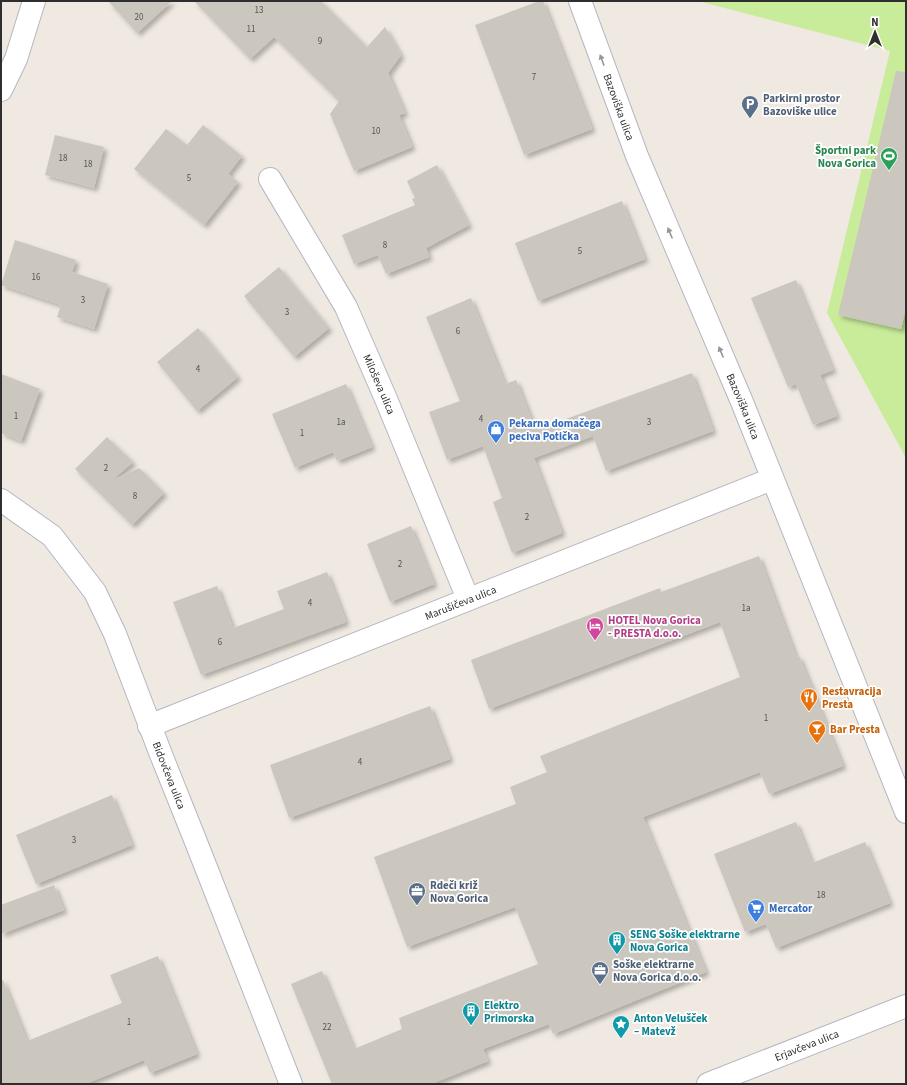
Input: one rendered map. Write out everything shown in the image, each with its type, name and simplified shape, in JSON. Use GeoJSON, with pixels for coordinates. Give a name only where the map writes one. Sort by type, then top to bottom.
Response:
{"type":"FeatureCollection","features":[{"type":"Feature","properties":{"kind":"street"},"geometry":{"type":"LineString","coordinates":[[1,90],[16,59],[34,1]]}},
{"type":"Feature","properties":{"kind":"street","name":"Bazoviška ulica"},"geometry":{"type":"LineString","coordinates":[[580,1],[637,156],[742,402],[906,812]]}},
{"type":"Feature","properties":{"kind":"street","name":"Miloševa ulica"},"geometry":{"type":"LineString","coordinates":[[270,179],[346,307],[386,399],[468,599]]}},
{"type":"Feature","properties":{"kind":"street","name":"Marušičeva ulica"},"geometry":{"type":"LineString","coordinates":[[149,726],[772,479]]}},
{"type":"Feature","properties":{"kind":"street","name":"Bidovčeva ulica"},"geometry":{"type":"LineString","coordinates":[[1,500],[52,536],[95,592],[115,634],[149,726],[291,1084]]}},
{"type":"Feature","properties":{"kind":"street","name":"Erjavčeva ulica"},"geometry":{"type":"LineString","coordinates":[[708,1084],[906,1006]]}},
{"type":"Feature","properties":{"kind":"green space","name":"Športni park Nova Gorica"},"geometry":{"type":"Polygon","coordinates":[[[698,1],[906,1],[906,458],[827,313],[890,51],[698,1]]]}},
{"type":"Feature","properties":{"kind":"building"},"geometry":{"type":"Polygon","coordinates":[[[108,1],[172,1],[137,33],[108,1]]]}},
{"type":"Feature","properties":{"kind":"building"},"geometry":{"type":"Polygon","coordinates":[[[194,1],[321,1],[367,47],[385,27],[401,55],[388,73],[405,113],[399,115],[412,147],[354,171],[330,114],[339,101],[274,37],[250,59],[194,1]]]}},
{"type":"Feature","properties":{"kind":"building"},"geometry":{"type":"Polygon","coordinates":[[[539,1],[543,1],[592,129],[524,155],[475,25],[539,1]]]}},
{"type":"Feature","properties":{"kind":"building","name":"Športni park Nova Gorica"},"geometry":{"type":"Polygon","coordinates":[[[896,71],[906,72],[906,308],[901,329],[838,315],[896,71]]]}},
{"type":"Feature","properties":{"kind":"building"},"geometry":{"type":"Polygon","coordinates":[[[203,125],[242,156],[228,174],[238,182],[204,225],[134,169],[166,129],[187,145],[203,125]]]}},
{"type":"Feature","properties":{"kind":"building"},"geometry":{"type":"Polygon","coordinates":[[[55,135],[104,147],[94,188],[45,175],[55,135]]]}},
{"type":"Feature","properties":{"kind":"building"},"geometry":{"type":"Polygon","coordinates":[[[437,165],[469,225],[426,248],[429,257],[386,274],[378,255],[354,264],[342,235],[415,205],[412,199],[415,198],[407,181],[437,165]]]}},
{"type":"Feature","properties":{"kind":"building"},"geometry":{"type":"Polygon","coordinates":[[[622,201],[645,259],[538,301],[515,243],[622,201]]]}},
{"type":"Feature","properties":{"kind":"building"},"geometry":{"type":"Polygon","coordinates":[[[15,240],[76,260],[72,272],[108,284],[94,329],[57,317],[61,305],[1,285],[15,240]]]}},
{"type":"Feature","properties":{"kind":"building"},"geometry":{"type":"Polygon","coordinates":[[[279,267],[329,328],[294,357],[244,296],[279,267]]]}},
{"type":"Feature","properties":{"kind":"building"},"geometry":{"type":"Polygon","coordinates":[[[796,280],[833,370],[820,375],[837,416],[813,425],[796,384],[788,387],[751,298],[796,280]]]}},
{"type":"Feature","properties":{"kind":"building"},"geometry":{"type":"Polygon","coordinates":[[[471,298],[505,384],[516,380],[535,429],[692,373],[713,431],[606,471],[593,436],[534,458],[562,533],[512,553],[493,502],[502,498],[483,446],[447,460],[429,412],[460,401],[426,317],[471,298]]]}},
{"type":"Feature","properties":{"kind":"building"},"geometry":{"type":"Polygon","coordinates":[[[198,328],[238,377],[197,411],[157,362],[198,328]]]}},
{"type":"Feature","properties":{"kind":"building"},"geometry":{"type":"Polygon","coordinates":[[[1,374],[40,389],[21,441],[1,433],[1,374]]]}},
{"type":"Feature","properties":{"kind":"building"},"geometry":{"type":"Polygon","coordinates":[[[346,384],[372,447],[337,461],[333,452],[295,468],[272,414],[346,384]]]}},
{"type":"Feature","properties":{"kind":"building"},"geometry":{"type":"Polygon","coordinates":[[[107,437],[133,462],[112,480],[139,468],[164,493],[132,525],[75,469],[107,437]]]}},
{"type":"Feature","properties":{"kind":"building"},"geometry":{"type":"Polygon","coordinates":[[[411,526],[434,584],[390,602],[367,544],[411,526]]]}},
{"type":"Feature","properties":{"kind":"building"},"geometry":{"type":"Polygon","coordinates":[[[759,556],[796,657],[799,656],[843,766],[769,794],[760,772],[643,817],[706,972],[553,1034],[549,1024],[483,1049],[488,1061],[431,1084],[332,1084],[291,984],[322,971],[354,1049],[402,1029],[399,1018],[538,964],[515,907],[407,947],[374,857],[516,804],[510,787],[547,772],[540,756],[740,677],[720,622],[489,709],[471,660],[660,588],[661,592],[759,556]]]}},
{"type":"Feature","properties":{"kind":"building"},"geometry":{"type":"Polygon","coordinates":[[[327,572],[346,622],[201,675],[173,602],[217,586],[233,628],[284,609],[277,591],[327,572]]]}},
{"type":"Feature","properties":{"kind":"building"},"geometry":{"type":"Polygon","coordinates":[[[430,706],[450,759],[289,818],[270,765],[430,706]]]}},
{"type":"Feature","properties":{"kind":"building"},"geometry":{"type":"Polygon","coordinates":[[[112,795],[132,845],[36,884],[16,835],[112,795]]]}},
{"type":"Feature","properties":{"kind":"building"},"geometry":{"type":"Polygon","coordinates":[[[796,822],[812,863],[865,842],[890,903],[776,948],[766,924],[745,932],[714,854],[796,822]]]}},
{"type":"Feature","properties":{"kind":"building"},"geometry":{"type":"Polygon","coordinates":[[[54,885],[64,910],[1,934],[1,905],[54,885]]]}},
{"type":"Feature","properties":{"kind":"building"},"geometry":{"type":"Polygon","coordinates":[[[158,956],[197,1054],[150,1073],[144,1060],[85,1084],[1,1084],[1,980],[3,980],[27,1041],[122,1003],[110,975],[158,956]]]}},
{"type":"Feature","properties":{"kind":"place","name":"Parkirni prostor Bazoviške ulice"},"geometry":{"type":"Point","coordinates":[750,119]}},
{"type":"Feature","properties":{"kind":"place","name":"Športni park Nova Gorica"},"geometry":{"type":"Point","coordinates":[889,171]}},
{"type":"Feature","properties":{"kind":"place","name":"Pekarna domačega peciva Potička"},"geometry":{"type":"Point","coordinates":[496,444]}},
{"type":"Feature","properties":{"kind":"place","name":"HOTEL Nova Gorica - PRESTA d.o.o."},"geometry":{"type":"Point","coordinates":[595,641]}},
{"type":"Feature","properties":{"kind":"place","name":"Restavracija Presta"},"geometry":{"type":"Point","coordinates":[809,712]}},
{"type":"Feature","properties":{"kind":"place","name":"Bar Presta"},"geometry":{"type":"Point","coordinates":[817,744]}},
{"type":"Feature","properties":{"kind":"place","name":"Rdeči križ Nova Gorica"},"geometry":{"type":"Point","coordinates":[417,906]}},
{"type":"Feature","properties":{"kind":"place","name":"Mercator"},"geometry":{"type":"Point","coordinates":[756,923]}},
{"type":"Feature","properties":{"kind":"place","name":"SENG Soške elektrarne Nova Gorica"},"geometry":{"type":"Point","coordinates":[617,955]}},
{"type":"Feature","properties":{"kind":"place","name":"Soške elektrarne Nova Gorica d.o.o."},"geometry":{"type":"Point","coordinates":[600,985]}},
{"type":"Feature","properties":{"kind":"place","name":"Elektro Primorska"},"geometry":{"type":"Point","coordinates":[471,1026]}},
{"type":"Feature","properties":{"kind":"place","name":"Anton Velušček – Matevž"},"geometry":{"type":"Point","coordinates":[621,1039]}}]}
